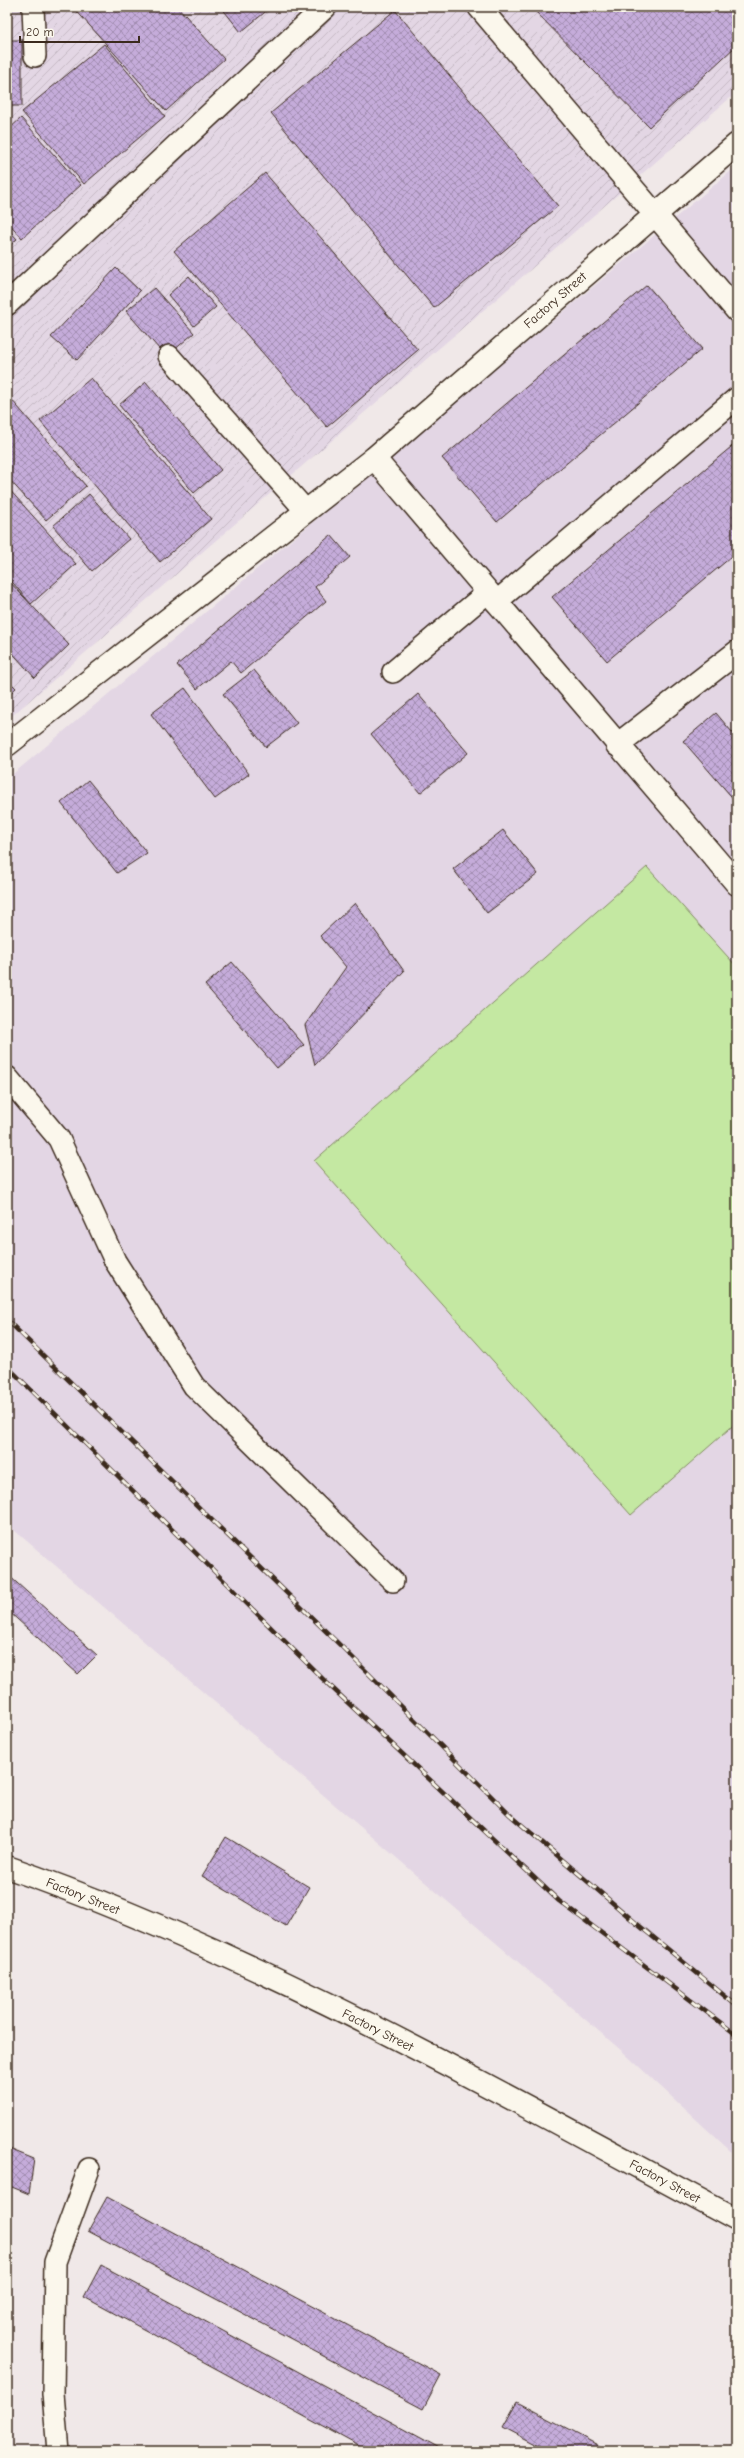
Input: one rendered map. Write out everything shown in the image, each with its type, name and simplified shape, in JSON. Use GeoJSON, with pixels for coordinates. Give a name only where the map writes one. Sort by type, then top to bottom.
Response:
{"type":"FeatureCollection","features":[{"type":"Feature","properties":{"kind":"street"},"geometry":{"type":"LineString","coordinates":[[7,304],[325,7]]}},
{"type":"Feature","properties":{"kind":"street"},"geometry":{"type":"LineString","coordinates":[[479,7],[737,311]]}},
{"type":"Feature","properties":{"kind":"street","name":"Factory Street"},"geometry":{"type":"LineString","coordinates":[[7,745],[374,458],[737,144]]}},
{"type":"Feature","properties":{"kind":"street"},"geometry":{"type":"LineString","coordinates":[[374,458],[737,884]]}},
{"type":"Feature","properties":{"kind":"street"},"geometry":{"type":"LineString","coordinates":[[617,745],[737,652]]}},
{"type":"Feature","properties":{"kind":"street","name":"Factory Street"},"geometry":{"type":"LineString","coordinates":[[7,1867],[252,1966],[465,2074],[737,2220]]}},
{"type":"Feature","properties":{"kind":"lane"},"geometry":{"type":"LineString","coordinates":[[33,7],[35,56]]}},
{"type":"Feature","properties":{"kind":"lane"},"geometry":{"type":"LineString","coordinates":[[169,356],[306,511]]}},
{"type":"Feature","properties":{"kind":"lane"},"geometry":{"type":"LineString","coordinates":[[394,672],[492,597],[737,398]]}},
{"type":"Feature","properties":{"kind":"lane"},"geometry":{"type":"LineString","coordinates":[[7,1077],[59,1139],[115,1261],[194,1386],[393,1581]]}},
{"type":"Feature","properties":{"kind":"lane"},"geometry":{"type":"LineString","coordinates":[[58,2451],[53,2394],[55,2262],[89,2169]]}},
{"type":"Feature","properties":{"kind":"shaded area"},"geometry":{"type":"Polygon","coordinates":[[[7,7],[737,7],[737,92],[7,720],[7,7]]]}},
{"type":"Feature","properties":{"kind":"shaded area"},"geometry":{"type":"Polygon","coordinates":[[[737,166],[737,2157],[622,2051],[7,1524],[7,779],[737,166]]]}},
{"type":"Feature","properties":{"kind":"green space"},"geometry":{"type":"Polygon","coordinates":[[[647,867],[737,967],[737,1422],[631,1515],[314,1161],[647,867]]]}},
{"type":"Feature","properties":{"kind":"building"},"geometry":{"type":"Polygon","coordinates":[[[73,7],[178,7],[224,59],[166,111],[73,7]]]}},
{"type":"Feature","properties":{"kind":"building"},"geometry":{"type":"Polygon","coordinates":[[[221,7],[269,7],[270,8],[241,32],[221,7]]]}},
{"type":"Feature","properties":{"kind":"building"},"geometry":{"type":"Polygon","coordinates":[[[531,7],[737,7],[737,45],[649,127],[531,7]]]}},
{"type":"Feature","properties":{"kind":"building"},"geometry":{"type":"Polygon","coordinates":[[[395,10],[558,206],[434,308],[271,113],[395,10]]]}},
{"type":"Feature","properties":{"kind":"building"},"geometry":{"type":"Polygon","coordinates":[[[7,40],[22,40],[22,106],[7,106],[7,40]]]}},
{"type":"Feature","properties":{"kind":"building"},"geometry":{"type":"Polygon","coordinates":[[[104,44],[165,116],[84,184],[22,112],[104,44]]]}},
{"type":"Feature","properties":{"kind":"building"},"geometry":{"type":"Polygon","coordinates":[[[21,118],[81,185],[22,238],[7,221],[7,131],[21,118]]]}},
{"type":"Feature","properties":{"kind":"building"},"geometry":{"type":"Polygon","coordinates":[[[265,173],[418,350],[327,427],[174,251],[265,173]]]}},
{"type":"Feature","properties":{"kind":"building"},"geometry":{"type":"Polygon","coordinates":[[[7,228],[17,239],[7,248],[7,228]]]}},
{"type":"Feature","properties":{"kind":"building"},"geometry":{"type":"Polygon","coordinates":[[[116,268],[140,291],[77,360],[51,337],[116,268]]]}},
{"type":"Feature","properties":{"kind":"building"},"geometry":{"type":"Polygon","coordinates":[[[189,276],[216,307],[194,326],[168,295],[189,276]]]}},
{"type":"Feature","properties":{"kind":"building"},"geometry":{"type":"Polygon","coordinates":[[[647,285],[702,349],[497,522],[442,458],[647,285]]]}},
{"type":"Feature","properties":{"kind":"building"},"geometry":{"type":"Polygon","coordinates":[[[154,288],[194,333],[166,357],[126,311],[154,288]]]}},
{"type":"Feature","properties":{"kind":"building"},"geometry":{"type":"Polygon","coordinates":[[[91,378],[211,519],[160,562],[40,421],[91,378]]]}},
{"type":"Feature","properties":{"kind":"building"},"geometry":{"type":"Polygon","coordinates":[[[146,382],[221,470],[194,493],[119,405],[146,382]]]}},
{"type":"Feature","properties":{"kind":"building"},"geometry":{"type":"Polygon","coordinates":[[[11,399],[86,486],[46,520],[7,477],[7,406],[11,399]]]}},
{"type":"Feature","properties":{"kind":"building"},"geometry":{"type":"Polygon","coordinates":[[[737,442],[737,552],[607,661],[552,597],[737,442]]]}},
{"type":"Feature","properties":{"kind":"building"},"geometry":{"type":"Polygon","coordinates":[[[7,487],[76,564],[31,604],[7,576],[7,487]]]}},
{"type":"Feature","properties":{"kind":"building"},"geometry":{"type":"Polygon","coordinates":[[[89,494],[129,539],[92,571],[53,526],[89,494]]]}},
{"type":"Feature","properties":{"kind":"building"},"geometry":{"type":"Polygon","coordinates":[[[331,535],[350,557],[315,587],[326,601],[241,673],[231,661],[197,689],[177,665],[331,535]]]}},
{"type":"Feature","properties":{"kind":"building"},"geometry":{"type":"Polygon","coordinates":[[[7,579],[69,645],[35,678],[7,647],[7,579]]]}},
{"type":"Feature","properties":{"kind":"building"},"geometry":{"type":"Polygon","coordinates":[[[254,670],[297,723],[266,747],[223,694],[254,670]]]}},
{"type":"Feature","properties":{"kind":"building"},"geometry":{"type":"Polygon","coordinates":[[[7,679],[16,688],[7,696],[7,679]]]}},
{"type":"Feature","properties":{"kind":"building"},"geometry":{"type":"Polygon","coordinates":[[[185,688],[249,774],[215,799],[151,714],[185,688]]]}},
{"type":"Feature","properties":{"kind":"building"},"geometry":{"type":"Polygon","coordinates":[[[418,694],[468,753],[420,793],[371,734],[418,694]]]}},
{"type":"Feature","properties":{"kind":"building"},"geometry":{"type":"Polygon","coordinates":[[[716,713],[737,738],[737,803],[683,741],[716,713]]]}},
{"type":"Feature","properties":{"kind":"building"},"geometry":{"type":"Polygon","coordinates":[[[88,780],[147,853],[117,873],[61,803],[88,780]]]}},
{"type":"Feature","properties":{"kind":"building"},"geometry":{"type":"Polygon","coordinates":[[[503,830],[538,874],[487,913],[453,869],[503,830]]]}},
{"type":"Feature","properties":{"kind":"building"},"geometry":{"type":"Polygon","coordinates":[[[355,903],[404,971],[315,1065],[305,1025],[346,967],[320,936],[355,903]]]}},
{"type":"Feature","properties":{"kind":"building"},"geometry":{"type":"Polygon","coordinates":[[[232,962],[304,1045],[277,1068],[205,985],[232,962]]]}},
{"type":"Feature","properties":{"kind":"building"},"geometry":{"type":"Polygon","coordinates":[[[7,1574],[97,1655],[78,1674],[7,1610],[7,1574]]]}},
{"type":"Feature","properties":{"kind":"building"},"geometry":{"type":"Polygon","coordinates":[[[226,1837],[309,1887],[286,1926],[202,1876],[226,1837]]]}},
{"type":"Feature","properties":{"kind":"building"},"geometry":{"type":"Polygon","coordinates":[[[7,2148],[34,2159],[29,2194],[7,2185],[7,2148]]]}},
{"type":"Feature","properties":{"kind":"building"},"geometry":{"type":"Polygon","coordinates":[[[107,2197],[441,2375],[423,2409],[88,2231],[107,2197]]]}},
{"type":"Feature","properties":{"kind":"building"},"geometry":{"type":"Polygon","coordinates":[[[101,2265],[445,2451],[368,2451],[84,2297],[101,2265]]]}},
{"type":"Feature","properties":{"kind":"building"},"geometry":{"type":"Polygon","coordinates":[[[517,2402],[610,2451],[549,2451],[503,2427],[517,2402]]]}},
{"type":"Feature","properties":{"kind":"railway"},"geometry":{"type":"LineString","coordinates":[[7,1320],[344,1649],[509,1814],[636,1923],[737,2006]]}},
{"type":"Feature","properties":{"kind":"railway"},"geometry":{"type":"LineString","coordinates":[[7,1366],[328,1684],[559,1901],[737,2035]]}}]}
